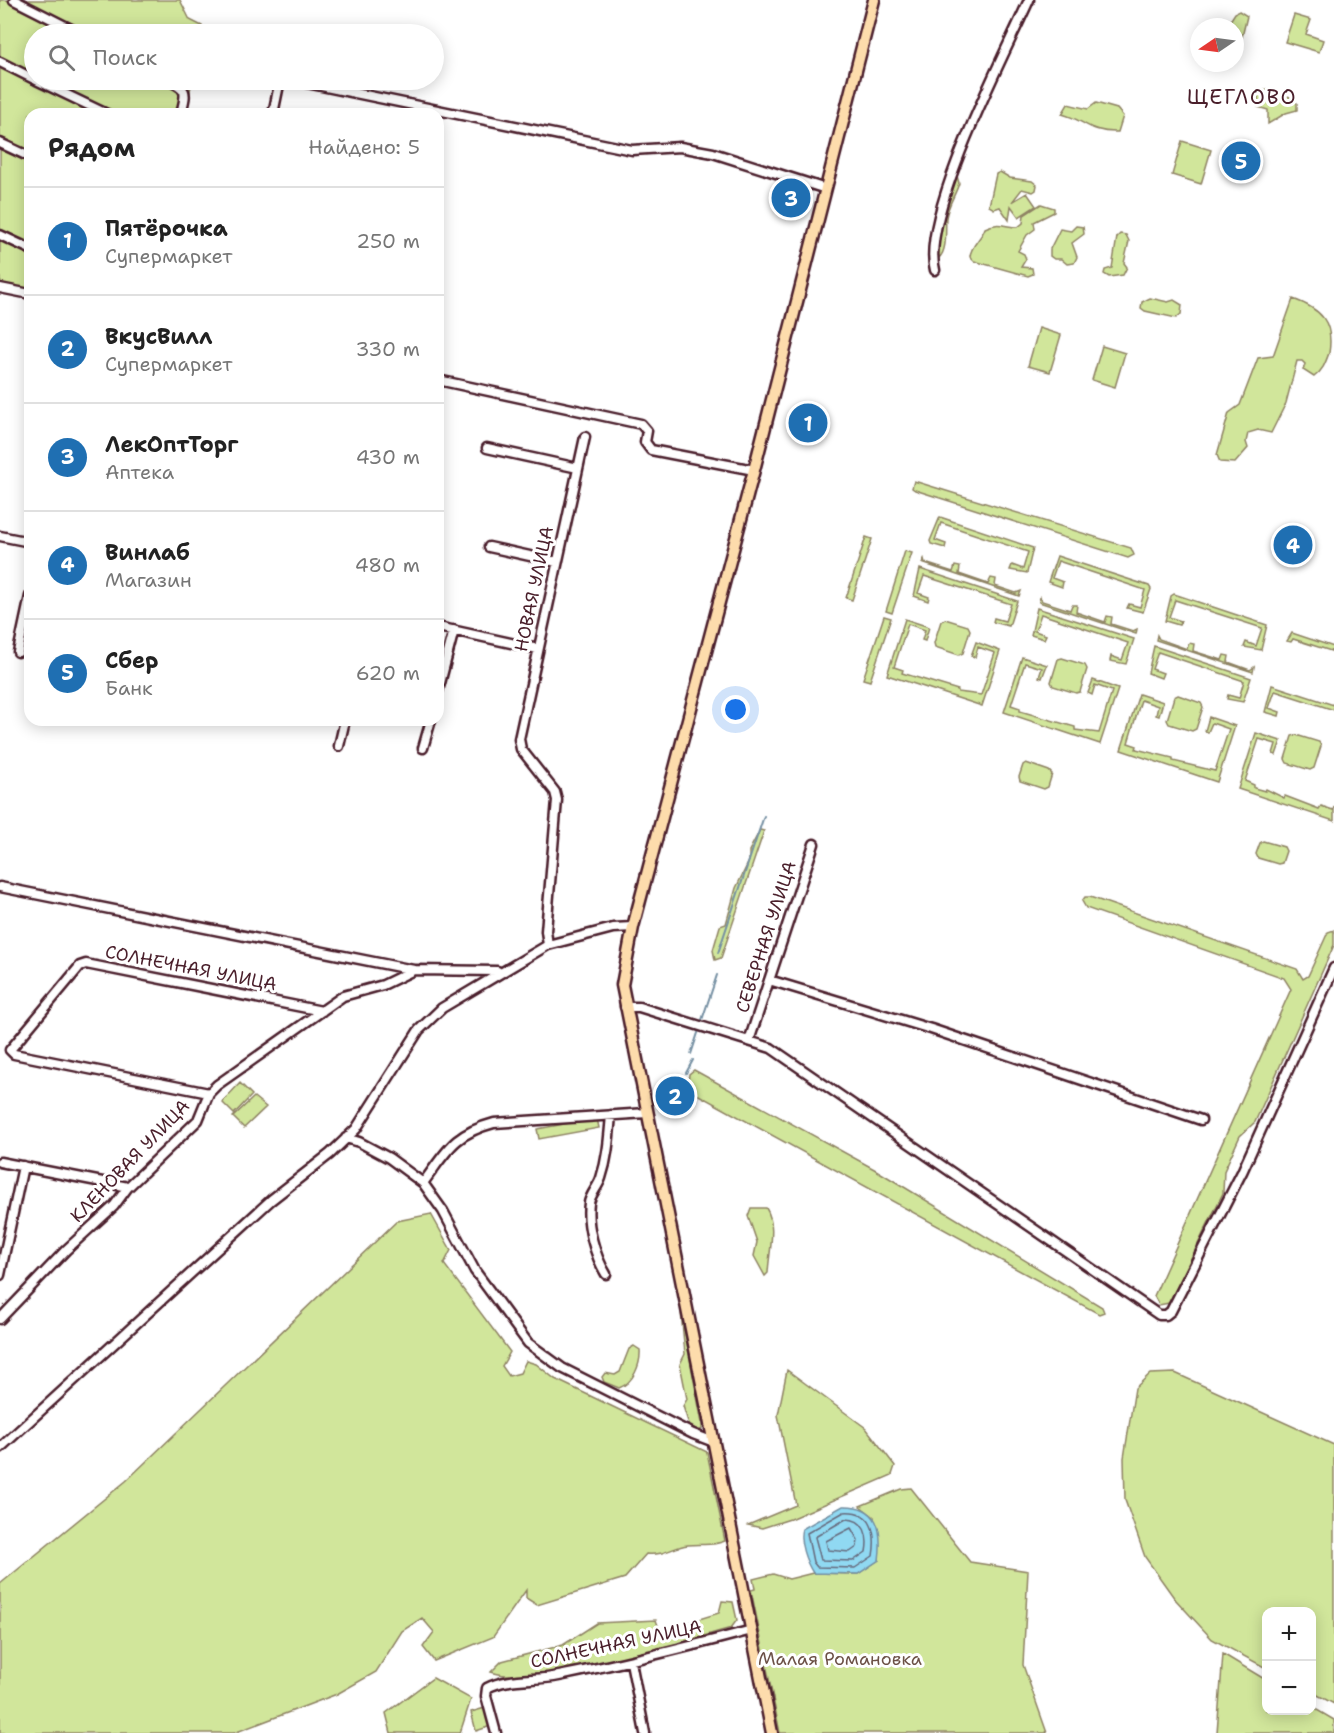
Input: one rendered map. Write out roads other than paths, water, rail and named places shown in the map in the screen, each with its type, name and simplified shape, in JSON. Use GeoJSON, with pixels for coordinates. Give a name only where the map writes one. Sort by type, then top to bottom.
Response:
{"type":"FeatureCollection","features":[{"type":"Feature","properties":{"kind":"main road"},"geometry":{"type":"LineString","coordinates":[[772,1733],[622,985],[633,927],[754,470],[874,0]]}},
{"type":"Feature","properties":{"kind":"street"},"geometry":{"type":"LineString","coordinates":[[14,0],[61,24]]}},
{"type":"Feature","properties":{"kind":"street"},"geometry":{"type":"LineString","coordinates":[[935,270],[931,256],[933,238],[948,185],[1029,0]]}},
{"type":"Feature","properties":{"kind":"street"},"geometry":{"type":"LineString","coordinates":[[0,62],[24,74]]}},
{"type":"Feature","properties":{"kind":"street"},"geometry":{"type":"LineString","coordinates":[[57,90],[94,108]]}},
{"type":"Feature","properties":{"kind":"street"},"geometry":{"type":"LineString","coordinates":[[182,108],[186,94],[184,90]]}},
{"type":"Feature","properties":{"kind":"street"},"geometry":{"type":"LineString","coordinates":[[274,108],[278,90]]}},
{"type":"Feature","properties":{"kind":"street"},"geometry":{"type":"LineString","coordinates":[[340,90],[426,108]]}},
{"type":"Feature","properties":{"kind":"street"},"geometry":{"type":"LineString","coordinates":[[405,108],[406,104]]}},
{"type":"Feature","properties":{"kind":"street"},"geometry":{"type":"LineString","coordinates":[[444,112],[632,150],[680,147],[713,153],[826,189]]}},
{"type":"Feature","properties":{"kind":"street"},"geometry":{"type":"LineString","coordinates":[[0,142],[24,154]]}},
{"type":"Feature","properties":{"kind":"street"},"geometry":{"type":"LineString","coordinates":[[0,234],[24,246]]}},
{"type":"Feature","properties":{"kind":"street"},"geometry":{"type":"LineString","coordinates":[[0,288],[24,293]]}},
{"type":"Feature","properties":{"kind":"street"},"geometry":{"type":"LineString","coordinates":[[444,381],[641,424],[647,431],[645,442],[651,450],[754,470]]}},
{"type":"Feature","properties":{"kind":"street","name":"НОВАЯ УЛИЦА"},"geometry":{"type":"LineString","coordinates":[[548,945],[546,931],[557,800],[555,792],[521,749],[519,739],[585,437]]}},
{"type":"Feature","properties":{"kind":"street"},"geometry":{"type":"LineString","coordinates":[[487,448],[578,468]]}},
{"type":"Feature","properties":{"kind":"street"},"geometry":{"type":"LineString","coordinates":[[0,536],[24,541]]}},
{"type":"Feature","properties":{"kind":"street"},"geometry":{"type":"LineString","coordinates":[[489,547],[556,562]]}},
{"type":"Feature","properties":{"kind":"street"},"geometry":{"type":"LineString","coordinates":[[18,652],[24,624]]}},
{"type":"Feature","properties":{"kind":"street"},"geometry":{"type":"LineString","coordinates":[[444,628],[538,649]]}},
{"type":"Feature","properties":{"kind":"street"},"geometry":{"type":"LineString","coordinates":[[444,668],[454,630]]}},
{"type":"Feature","properties":{"kind":"street"},"geometry":{"type":"LineString","coordinates":[[339,746],[344,726]]}},
{"type":"Feature","properties":{"kind":"street"},"geometry":{"type":"LineString","coordinates":[[423,748],[428,726]]}},
{"type":"Feature","properties":{"kind":"street","name":"СЕВЕРНАЯ УЛИЦА"},"geometry":{"type":"LineString","coordinates":[[749,1041],[814,844]]}},
{"type":"Feature","properties":{"kind":"street"},"geometry":{"type":"LineString","coordinates":[[0,887],[414,969],[479,973],[501,971]]}},
{"type":"Feature","properties":{"kind":"street"},"geometry":{"type":"LineString","coordinates":[[0,1448],[271,1200],[346,1138],[372,1106],[419,1030],[442,1008],[548,945],[613,928],[633,927]]}},
{"type":"Feature","properties":{"kind":"street","name":"СОЛНЕЧНАЯ УЛИЦА"},"geometry":{"type":"LineString","coordinates":[[209,1093],[14,1054],[10,1050],[80,966],[86,964],[322,1011]]}},
{"type":"Feature","properties":{"kind":"street"},"geometry":{"type":"LineString","coordinates":[[625,1007],[639,1007],[771,1048],[1159,1315],[1166,1315],[1171,1311],[1242,1172],[1334,968]]}},
{"type":"Feature","properties":{"kind":"street","name":"КЛЕНОВАЯ УЛИЦА"},"geometry":{"type":"LineString","coordinates":[[0,1319],[66,1250],[114,1206],[128,1187],[198,1120],[209,1093],[322,1011],[354,991],[383,985],[414,969]]}},
{"type":"Feature","properties":{"kind":"street"},"geometry":{"type":"LineString","coordinates":[[769,980],[931,1029],[1201,1120]]}},
{"type":"Feature","properties":{"kind":"street"},"geometry":{"type":"LineString","coordinates":[[423,1183],[456,1139],[472,1129],[494,1123],[647,1113]]}},
{"type":"Feature","properties":{"kind":"street"},"geometry":{"type":"LineString","coordinates":[[606,1274],[598,1262],[588,1216],[589,1201],[600,1181],[609,1150],[611,1115]]}},
{"type":"Feature","properties":{"kind":"street"},"geometry":{"type":"LineString","coordinates":[[346,1138],[379,1153],[423,1183],[443,1211],[475,1271],[528,1343],[562,1368],[693,1434],[714,1442]]}},
{"type":"Feature","properties":{"kind":"street"},"geometry":{"type":"LineString","coordinates":[[0,1162],[128,1187]]}},
{"type":"Feature","properties":{"kind":"street"},"geometry":{"type":"LineString","coordinates":[[0,1275],[23,1166]]}},
{"type":"Feature","properties":{"kind":"street","name":"СОЛНЕЧНАЯ УЛИЦА"},"geometry":{"type":"LineString","coordinates":[[496,1733],[486,1696],[487,1688],[494,1684],[542,1680],[631,1662],[752,1630]]}},
{"type":"Feature","properties":{"kind":"street"},"geometry":{"type":"LineString","coordinates":[[631,1662],[645,1733]]}},
{"type":"Feature","properties":{"kind":"water"},"geometry":{"type":"Polygon","coordinates":[[[843,1506],[864,1510],[876,1521],[880,1538],[879,1560],[858,1574],[813,1573],[803,1551],[802,1529],[843,1506]]]}},
{"type":"Feature","properties":{"kind":"waterway"},"geometry":{"type":"LineString","coordinates":[[718,953],[764,816]]}},
{"type":"Feature","properties":{"kind":"waterway"},"geometry":{"type":"LineString","coordinates":[[702,1020],[717,975]]}},
{"type":"Feature","properties":{"kind":"waterway"},"geometry":{"type":"LineString","coordinates":[[691,1054],[698,1033]]}},
{"type":"Feature","properties":{"kind":"waterway"},"geometry":{"type":"LineString","coordinates":[[686,1073],[693,1060]]}},
{"type":"Feature","properties":{"kind":"place","name":"Сбер"},"geometry":{"type":"Point","coordinates":[1241,161]}},
{"type":"Feature","properties":{"kind":"place","name":"ЛекОптТорг"},"geometry":{"type":"Point","coordinates":[791,198]}},
{"type":"Feature","properties":{"kind":"place","name":"Пятёрочка"},"geometry":{"type":"Point","coordinates":[808,423]}},
{"type":"Feature","properties":{"kind":"place","name":"Винлаб"},"geometry":{"type":"Point","coordinates":[1293,545]}},
{"type":"Feature","properties":{"kind":"place","name":"ВкусВилл"},"geometry":{"type":"Point","coordinates":[675,1096]}},
{"type":"Feature","properties":{"kind":"district","name":"ЩЕГЛОВО"},"geometry":{"type":"Point","coordinates":[1242,97]}},
{"type":"Feature","properties":{"kind":"park label","name":"Малая Романовка"},"geometry":{"type":"Point","coordinates":[840,1659]}}]}
